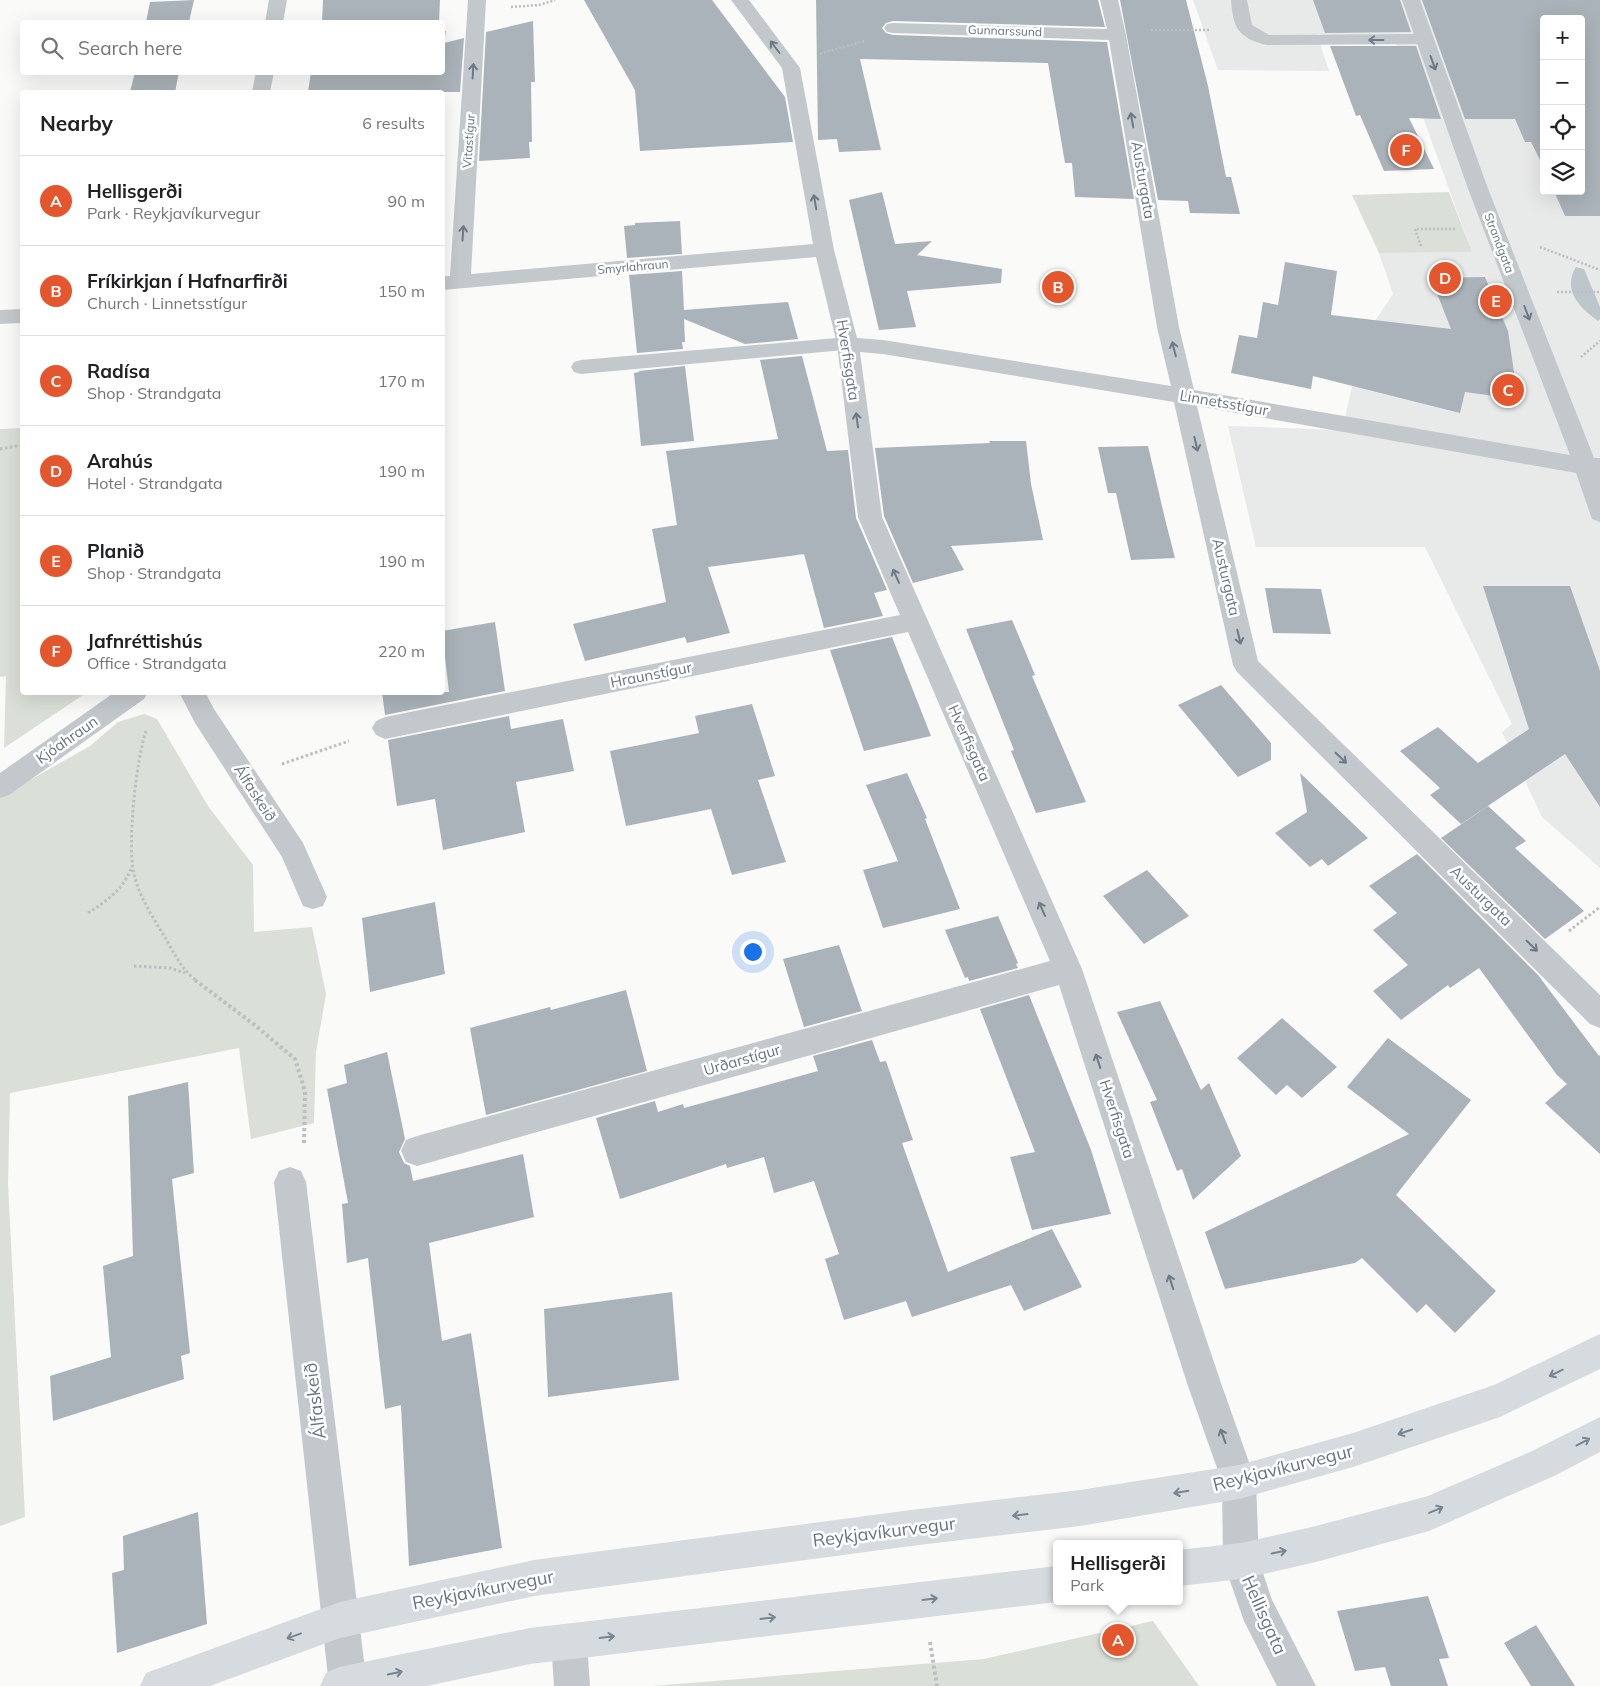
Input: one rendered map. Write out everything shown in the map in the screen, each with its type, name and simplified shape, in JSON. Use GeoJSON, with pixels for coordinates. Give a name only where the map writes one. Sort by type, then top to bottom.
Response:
{"type":"FeatureCollection","features":[{"type":"Feature","properties":{"kind":"main road","name":"Reykjavíkurvegur"},"geometry":{"type":"LineString","coordinates":[[159,1686],[340,1620],[534,1578],[911,1528],[1080,1508],[1239,1482],[1353,1450],[1500,1400],[1600,1351]]}},
{"type":"Feature","properties":{"kind":"main road"},"geometry":{"type":"LineString","coordinates":[[1183,1568],[1241,1561],[1316,1544],[1429,1514],[1542,1464],[1600,1434]]}},
{"type":"Feature","properties":{"kind":"main road"},"geometry":{"type":"LineString","coordinates":[[345,1685],[530,1646],[1053,1584]]}},
{"type":"Feature","properties":{"kind":"street"},"geometry":{"type":"LineString","coordinates":[[274,20],[278,0]]}},
{"type":"Feature","properties":{"kind":"street","name":"Hverfisgata"},"geometry":{"type":"LineString","coordinates":[[740,0],[791,68],[824,250],[848,344],[870,517],[1068,969],[1205,1386],[1239,1482]]}},
{"type":"Feature","properties":{"kind":"street","name":"Austurgata"},"geometry":{"type":"LineString","coordinates":[[1109,0],[1168,327],[1246,664],[1600,1015]]}},
{"type":"Feature","properties":{"kind":"street","name":"Strandgata"},"geometry":{"type":"LineString","coordinates":[[1411,0],[1494,229],[1593,466],[1600,513]]}},
{"type":"Feature","properties":{"kind":"street","name":"Vitastígur"},"geometry":{"type":"LineString","coordinates":[[451,283],[477,5]]}},
{"type":"Feature","properties":{"kind":"street","name":"Gunnarssund"},"geometry":{"type":"LineString","coordinates":[[893,28],[1116,32]]}},
{"type":"Feature","properties":{"kind":"street"},"geometry":{"type":"LineString","coordinates":[[261,90],[264,75]]}},
{"type":"Feature","properties":{"kind":"street","name":"Smyrlahraun"},"geometry":{"type":"LineString","coordinates":[[451,283],[824,250]]}},
{"type":"Feature","properties":{"kind":"street"},"geometry":{"type":"LineString","coordinates":[[0,317],[20,316]]}},
{"type":"Feature","properties":{"kind":"street","name":"Linnetsstígur"},"geometry":{"type":"LineString","coordinates":[[848,344],[883,347],[1185,396],[1593,466]]}},
{"type":"Feature","properties":{"kind":"street","name":"Hraunstígur"},"geometry":{"type":"LineString","coordinates":[[385,728],[916,621]]}},
{"type":"Feature","properties":{"kind":"street","name":"Kjóahraun"},"geometry":{"type":"LineString","coordinates":[[0,786],[131,695]]}},
{"type":"Feature","properties":{"kind":"street","name":"Álfaskeið"},"geometry":{"type":"LineString","coordinates":[[194,695],[204,716],[292,851],[313,897]]}},
{"type":"Feature","properties":{"kind":"street","name":"Urðarstígur"},"geometry":{"type":"LineString","coordinates":[[417,1151],[1068,969]]}},
{"type":"Feature","properties":{"kind":"street","name":"Álfaskeið"},"geometry":{"type":"LineString","coordinates":[[290,1182],[340,1620],[345,1685]]}},
{"type":"Feature","properties":{"kind":"street","name":"Hellisgata"},"geometry":{"type":"LineString","coordinates":[[1239,1482],[1241,1561],[1257,1608],[1297,1686]]}},
{"type":"Feature","properties":{"kind":"lane"},"geometry":{"type":"LineString","coordinates":[[1239,0],[1241,23],[1246,31],[1267,40],[1424,40]]}},
{"type":"Feature","properties":{"kind":"lane"},"geometry":{"type":"LineString","coordinates":[[581,367],[848,344]]}},
{"type":"Feature","properties":{"kind":"lane"},"geometry":{"type":"LineString","coordinates":[[569,1642],[572,1686]]}},
{"type":"Feature","properties":{"kind":"path"},"geometry":{"type":"LineString","coordinates":[[477,5],[539,5],[554,0]]}},
{"type":"Feature","properties":{"kind":"path"},"geometry":{"type":"LineString","coordinates":[[786,61],[833,52],[866,41],[869,30],[893,28]]}},
{"type":"Feature","properties":{"kind":"path"},"geometry":{"type":"LineString","coordinates":[[1116,32],[1246,31]]}},
{"type":"Feature","properties":{"kind":"path"},"geometry":{"type":"LineString","coordinates":[[1421,246],[1415,229],[1442,229]]}},
{"type":"Feature","properties":{"kind":"path"},"geometry":{"type":"LineString","coordinates":[[1494,229],[1600,270]]}},
{"type":"Feature","properties":{"kind":"path"},"geometry":{"type":"LineString","coordinates":[[1564,292],[1599,292]]}},
{"type":"Feature","properties":{"kind":"path"},"geometry":{"type":"LineString","coordinates":[[0,449],[20,445]]}},
{"type":"Feature","properties":{"kind":"path"},"geometry":{"type":"LineString","coordinates":[[244,777],[385,728]]}},
{"type":"Feature","properties":{"kind":"path"},"geometry":{"type":"LineString","coordinates":[[146,730],[142,740],[130,854],[132,866],[151,914],[186,973]]}},
{"type":"Feature","properties":{"kind":"path"},"geometry":{"type":"LineString","coordinates":[[88,913],[118,892],[128,878],[132,866]]}},
{"type":"Feature","properties":{"kind":"path"},"geometry":{"type":"LineString","coordinates":[[1566,932],[1600,907]]}},
{"type":"Feature","properties":{"kind":"path"},"geometry":{"type":"LineString","coordinates":[[134,966],[170,968],[186,973],[256,1026],[295,1059],[305,1091],[303,1173],[290,1182]]}},
{"type":"Feature","properties":{"kind":"shaded area"},"geometry":{"type":"Polygon","coordinates":[[[1193,0],[1600,0],[1600,868],[1542,817],[1502,732],[1512,724],[1425,547],[1256,547],[1228,426],[1342,430],[1363,339],[1393,294],[1379,253],[1472,252],[1394,38],[1317,34],[1329,71],[1218,70],[1193,0]]]}},
{"type":"Feature","properties":{"kind":"shaded area"},"geometry":{"type":"Polygon","coordinates":[[[1449,192],[1472,252],[1379,253],[1352,195],[1449,192]]]}},
{"type":"Feature","properties":{"kind":"shaded area"},"geometry":{"type":"Polygon","coordinates":[[[1576,267],[1584,269],[1600,307],[1600,319],[1598,321],[1579,304],[1572,291],[1572,275],[1576,267]]]}},
{"type":"Feature","properties":{"kind":"shaded area"},"geometry":{"type":"Polygon","coordinates":[[[20,428],[20,695],[83,695],[4,748],[6,676],[0,677],[0,429],[20,428]]]}},
{"type":"Feature","properties":{"kind":"shaded area"},"geometry":{"type":"Polygon","coordinates":[[[144,714],[157,719],[208,806],[253,865],[254,932],[312,927],[326,994],[316,1052],[314,1123],[251,1139],[239,1048],[10,1093],[8,1184],[25,1517],[0,1526],[0,797],[90,746],[118,722],[144,714]]]}},
{"type":"Feature","properties":{"kind":"shaded area"},"geometry":{"type":"Polygon","coordinates":[[[1153,1621],[1199,1686],[653,1686],[984,1659],[1153,1621]]]}},
{"type":"Feature","properties":{"kind":"building"},"geometry":{"type":"Polygon","coordinates":[[[194,0],[189,20],[146,20],[150,2],[194,0]]]}},
{"type":"Feature","properties":{"kind":"building"},"geometry":{"type":"Polygon","coordinates":[[[323,0],[440,0],[439,20],[322,20],[323,0]]]}},
{"type":"Feature","properties":{"kind":"building"},"geometry":{"type":"Polygon","coordinates":[[[584,0],[712,0],[785,97],[793,142],[640,151],[635,90],[584,0]]]}},
{"type":"Feature","properties":{"kind":"building"},"geometry":{"type":"Polygon","coordinates":[[[816,0],[1098,0],[1105,27],[893,21],[886,23],[882,28],[886,33],[893,35],[1107,42],[1134,199],[1075,197],[1072,163],[1065,163],[1048,63],[860,59],[881,150],[839,152],[837,139],[818,140],[816,0]]]}},
{"type":"Feature","properties":{"kind":"building"},"geometry":{"type":"Polygon","coordinates":[[[1120,0],[1186,0],[1208,86],[1226,177],[1231,177],[1240,214],[1190,213],[1188,201],[1158,200],[1120,0]]]}},
{"type":"Feature","properties":{"kind":"building"},"geometry":{"type":"Polygon","coordinates":[[[1313,0],[1400,0],[1411,32],[1325,33],[1313,0]]]}},
{"type":"Feature","properties":{"kind":"building"},"geometry":{"type":"Polygon","coordinates":[[[1422,0],[1600,0],[1600,216],[1565,216],[1556,195],[1585,195],[1585,15],[1540,15],[1540,160],[1531,142],[1525,142],[1515,119],[1465,119],[1422,0]]]}},
{"type":"Feature","properties":{"kind":"building"},"geometry":{"type":"Polygon","coordinates":[[[533,21],[535,82],[531,82],[532,142],[529,142],[530,158],[479,161],[486,32],[533,21]]]}},
{"type":"Feature","properties":{"kind":"building"},"geometry":{"type":"Polygon","coordinates":[[[464,38],[460,92],[445,92],[445,90],[308,90],[311,75],[445,75],[445,43],[464,38]]]}},
{"type":"Feature","properties":{"kind":"building"},"geometry":{"type":"Polygon","coordinates":[[[1330,46],[1416,46],[1441,119],[1409,118],[1434,169],[1384,171],[1360,115],[1356,116],[1330,46]]]}},
{"type":"Feature","properties":{"kind":"building"},"geometry":{"type":"Polygon","coordinates":[[[134,75],[178,75],[175,90],[130,90],[134,75]]]}},
{"type":"Feature","properties":{"kind":"building"},"geometry":{"type":"Polygon","coordinates":[[[882,192],[895,244],[932,241],[917,255],[1002,269],[1001,283],[907,291],[916,327],[879,330],[849,200],[882,192]]]}},
{"type":"Feature","properties":{"kind":"building"},"geometry":{"type":"Polygon","coordinates":[[[680,221],[682,254],[627,258],[624,226],[635,225],[635,223],[680,221]]]}},
{"type":"Feature","properties":{"kind":"building"},"geometry":{"type":"Polygon","coordinates":[[[1285,262],[1337,271],[1331,315],[1451,329],[1431,278],[1485,277],[1508,331],[1515,379],[1507,378],[1509,398],[1465,392],[1460,413],[1313,376],[1311,389],[1231,373],[1239,335],[1257,338],[1263,302],[1278,305],[1285,262]]]}},
{"type":"Feature","properties":{"kind":"building"},"geometry":{"type":"Polygon","coordinates":[[[682,271],[684,310],[788,302],[798,339],[745,344],[684,319],[685,342],[682,342],[683,349],[637,353],[629,275],[682,271]]]}},
{"type":"Feature","properties":{"kind":"building"},"geometry":{"type":"Polygon","coordinates":[[[802,356],[827,451],[848,450],[856,518],[887,590],[874,593],[883,616],[824,628],[804,554],[708,567],[730,633],[687,643],[685,637],[585,661],[573,624],[666,602],[652,529],[677,525],[666,451],[778,439],[760,360],[802,356]]]}},
{"type":"Feature","properties":{"kind":"building"},"geometry":{"type":"Polygon","coordinates":[[[685,366],[694,441],[641,446],[634,373],[685,366]]]}},
{"type":"Feature","properties":{"kind":"building"},"geometry":{"type":"Polygon","coordinates":[[[989,441],[1026,441],[1031,484],[1043,540],[951,546],[964,570],[913,583],[884,516],[875,448],[990,443],[989,441]]]}},
{"type":"Feature","properties":{"kind":"building"},"geometry":{"type":"Polygon","coordinates":[[[1148,446],[1175,558],[1131,560],[1116,493],[1108,493],[1098,447],[1148,446]]]}},
{"type":"Feature","properties":{"kind":"building"},"geometry":{"type":"Polygon","coordinates":[[[1483,586],[1570,586],[1600,671],[1600,807],[1565,754],[1461,824],[1430,795],[1440,788],[1400,751],[1438,727],[1478,763],[1529,729],[1483,586]]]}},
{"type":"Feature","properties":{"kind":"building"},"geometry":{"type":"Polygon","coordinates":[[[1265,588],[1321,589],[1331,634],[1273,633],[1265,588]]]}},
{"type":"Feature","properties":{"kind":"building"},"geometry":{"type":"Polygon","coordinates":[[[1012,620],[1035,675],[1032,676],[1086,802],[1036,813],[1011,751],[1014,750],[966,629],[1012,620]]]}},
{"type":"Feature","properties":{"kind":"building"},"geometry":{"type":"Polygon","coordinates":[[[495,622],[505,691],[385,715],[382,695],[445,695],[445,692],[449,692],[445,657],[445,630],[495,622]]]}},
{"type":"Feature","properties":{"kind":"building"},"geometry":{"type":"Polygon","coordinates":[[[892,637],[931,736],[864,751],[830,650],[892,637]]]}},
{"type":"Feature","properties":{"kind":"building"},"geometry":{"type":"Polygon","coordinates":[[[1221,685],[1271,743],[1271,760],[1238,777],[1178,705],[1221,685]]]}},
{"type":"Feature","properties":{"kind":"building"},"geometry":{"type":"Polygon","coordinates":[[[752,704],[775,776],[758,780],[786,862],[732,875],[711,809],[626,826],[610,751],[699,733],[695,716],[752,704]]]}},
{"type":"Feature","properties":{"kind":"building"},"geometry":{"type":"Polygon","coordinates":[[[509,716],[511,729],[563,719],[574,771],[516,782],[525,832],[443,850],[435,799],[397,806],[388,740],[509,716]]]}},
{"type":"Feature","properties":{"kind":"building"},"geometry":{"type":"Polygon","coordinates":[[[907,773],[927,818],[925,819],[960,909],[883,928],[863,870],[898,861],[866,785],[907,773]]]}},
{"type":"Feature","properties":{"kind":"building"},"geometry":{"type":"Polygon","coordinates":[[[1300,773],[1368,838],[1328,866],[1322,859],[1310,867],[1275,833],[1307,812],[1300,773]]]}},
{"type":"Feature","properties":{"kind":"building"},"geometry":{"type":"Polygon","coordinates":[[[1488,806],[1526,841],[1515,848],[1584,911],[1545,939],[1441,838],[1488,806]]]}},
{"type":"Feature","properties":{"kind":"building"},"geometry":{"type":"Polygon","coordinates":[[[1417,854],[1538,975],[1600,1055],[1600,1154],[1545,1103],[1567,1084],[1557,1075],[1479,968],[1450,988],[1448,985],[1401,1020],[1373,991],[1408,965],[1373,930],[1397,913],[1369,886],[1417,854]]]}},
{"type":"Feature","properties":{"kind":"building"},"geometry":{"type":"Polygon","coordinates":[[[1147,870],[1189,916],[1144,944],[1103,896],[1147,870]]]}},
{"type":"Feature","properties":{"kind":"building"},"geometry":{"type":"Polygon","coordinates":[[[435,902],[445,974],[370,992],[362,918],[435,902]]]}},
{"type":"Feature","properties":{"kind":"building"},"geometry":{"type":"Polygon","coordinates":[[[998,916],[1018,963],[1016,964],[1018,968],[969,981],[968,977],[965,978],[945,930],[998,916]]]}},
{"type":"Feature","properties":{"kind":"building"},"geometry":{"type":"Polygon","coordinates":[[[839,945],[862,1011],[804,1027],[783,959],[839,945]]]}},
{"type":"Feature","properties":{"kind":"building"},"geometry":{"type":"Polygon","coordinates":[[[626,990],[647,1071],[486,1115],[470,1028],[550,1007],[551,1010],[626,990]]]}},
{"type":"Feature","properties":{"kind":"building"},"geometry":{"type":"Polygon","coordinates":[[[1029,995],[1091,1150],[1111,1214],[1032,1230],[1010,1157],[1035,1152],[980,1009],[1029,995]]]}},
{"type":"Feature","properties":{"kind":"building"},"geometry":{"type":"Polygon","coordinates":[[[1160,1001],[1201,1090],[1209,1083],[1241,1156],[1193,1200],[1182,1169],[1177,1171],[1150,1102],[1157,1100],[1117,1012],[1160,1001]]]}},
{"type":"Feature","properties":{"kind":"building"},"geometry":{"type":"Polygon","coordinates":[[[1282,1018],[1337,1067],[1302,1098],[1287,1085],[1276,1095],[1237,1058],[1282,1018]]]}},
{"type":"Feature","properties":{"kind":"building"},"geometry":{"type":"Polygon","coordinates":[[[1388,1038],[1471,1100],[1396,1195],[1496,1291],[1455,1333],[1426,1304],[1417,1313],[1362,1258],[1355,1263],[1225,1289],[1205,1232],[1409,1134],[1347,1087],[1388,1038]]]}},
{"type":"Feature","properties":{"kind":"building"},"geometry":{"type":"Polygon","coordinates":[[[872,1040],[880,1062],[886,1061],[913,1140],[902,1143],[948,1272],[1052,1229],[1082,1287],[1024,1311],[1011,1285],[912,1317],[906,1301],[844,1320],[825,1259],[839,1254],[814,1181],[774,1193],[764,1157],[727,1168],[726,1164],[620,1199],[596,1118],[655,1101],[658,1112],[683,1104],[684,1108],[818,1071],[813,1056],[872,1040]]]}},
{"type":"Feature","properties":{"kind":"building"},"geometry":{"type":"Polygon","coordinates":[[[387,1052],[405,1139],[399,1152],[404,1163],[410,1166],[413,1181],[523,1154],[534,1217],[429,1243],[442,1341],[471,1333],[502,1548],[409,1566],[401,1405],[385,1409],[368,1258],[347,1263],[342,1204],[348,1203],[327,1089],[347,1083],[344,1065],[387,1052]]]}},
{"type":"Feature","properties":{"kind":"building"},"geometry":{"type":"Polygon","coordinates":[[[188,1082],[194,1173],[172,1179],[190,1353],[181,1356],[184,1379],[53,1421],[50,1376],[111,1357],[103,1266],[133,1256],[128,1096],[188,1082]]]}},
{"type":"Feature","properties":{"kind":"building"},"geometry":{"type":"Polygon","coordinates":[[[672,1292],[679,1380],[548,1397],[544,1309],[672,1292]]]}},
{"type":"Feature","properties":{"kind":"building"},"geometry":{"type":"Polygon","coordinates":[[[198,1512],[207,1624],[117,1653],[112,1573],[124,1570],[123,1536],[198,1512]]]}},
{"type":"Feature","properties":{"kind":"building"},"geometry":{"type":"Polygon","coordinates":[[[1428,1596],[1449,1658],[1439,1659],[1448,1686],[1391,1686],[1385,1667],[1355,1671],[1337,1611],[1428,1596]]]}},
{"type":"Feature","properties":{"kind":"building"},"geometry":{"type":"Polygon","coordinates":[[[1536,1625],[1575,1686],[1531,1686],[1504,1643],[1536,1625]]]}},
{"type":"Feature","properties":{"kind":"place","name":"Jafnréttishús"},"geometry":{"type":"Point","coordinates":[1406,150]}},
{"type":"Feature","properties":{"kind":"place","name":"Arahús"},"geometry":{"type":"Point","coordinates":[1445,278]}},
{"type":"Feature","properties":{"kind":"place","name":"Fríkirkjan í Hafnarfirði"},"geometry":{"type":"Point","coordinates":[1058,287]}},
{"type":"Feature","properties":{"kind":"place","name":"Planið"},"geometry":{"type":"Point","coordinates":[1496,301]}},
{"type":"Feature","properties":{"kind":"place","name":"Radísa"},"geometry":{"type":"Point","coordinates":[1508,390]}},
{"type":"Feature","properties":{"kind":"place","name":"Hellisgerði"},"geometry":{"type":"Point","coordinates":[1118,1640]}}]}
